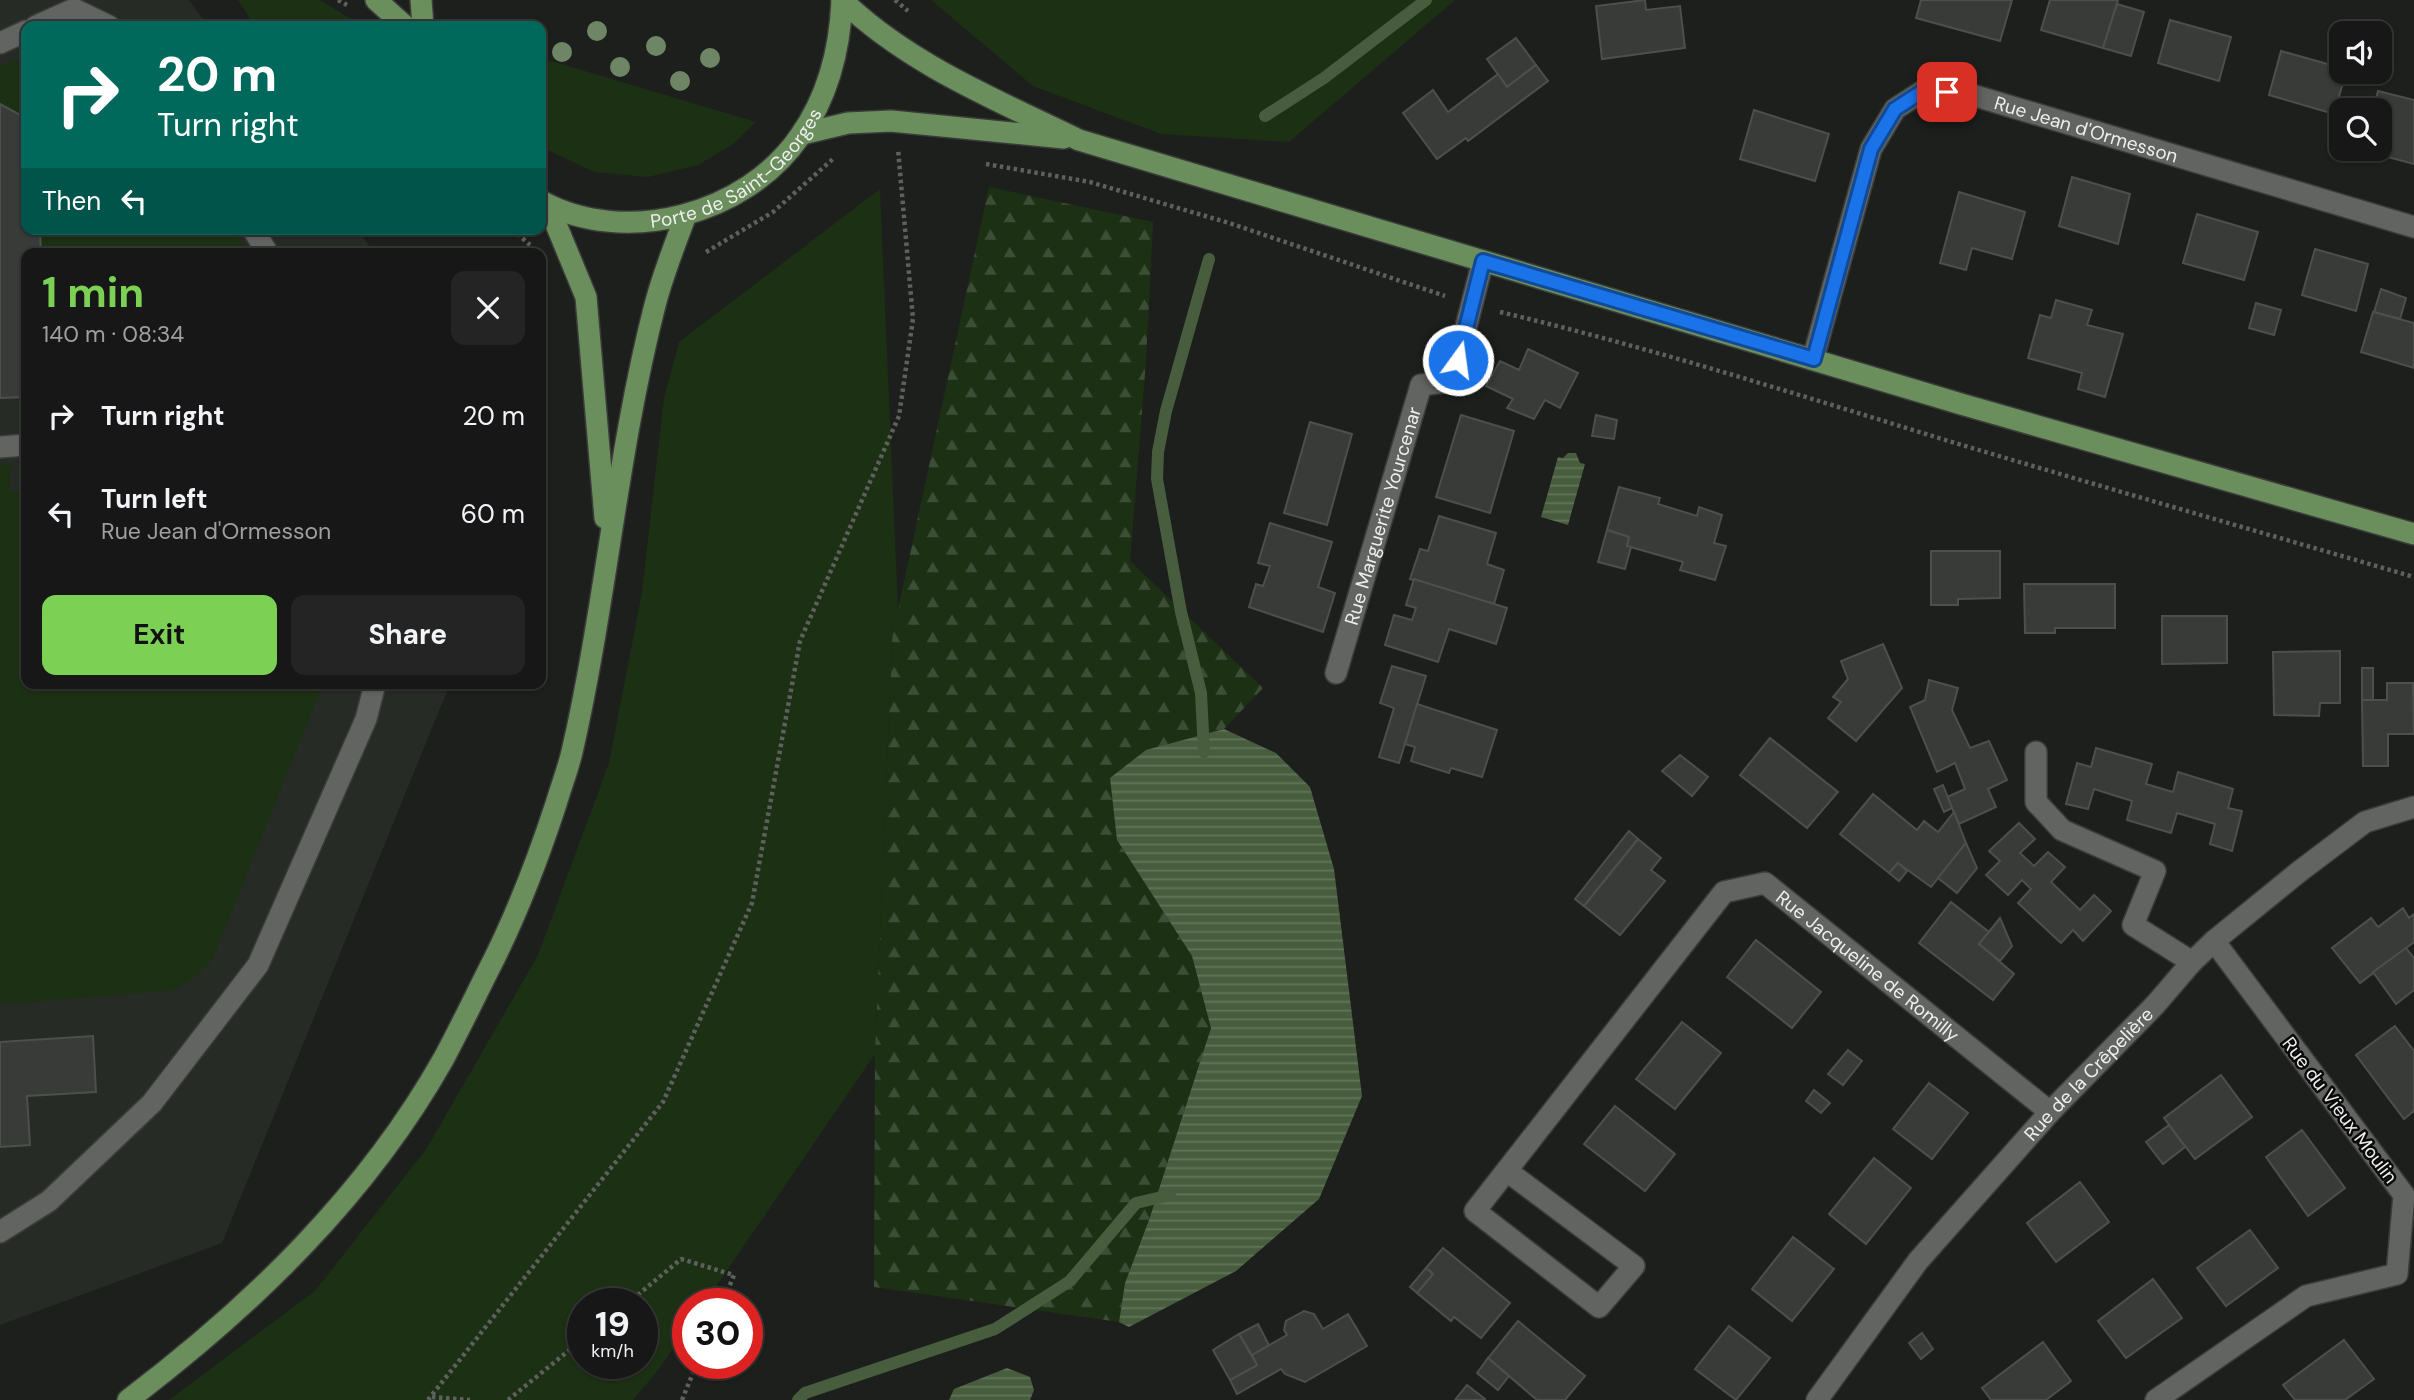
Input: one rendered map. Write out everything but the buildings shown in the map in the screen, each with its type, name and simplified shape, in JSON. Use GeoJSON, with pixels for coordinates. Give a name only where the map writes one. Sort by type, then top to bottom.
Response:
{"type":"FeatureCollection","features":[{"type":"Feature","properties":{"kind":"main road"},"geometry":{"type":"LineString","coordinates":[[376,0],[399,21]]}},
{"type":"Feature","properties":{"kind":"main road"},"geometry":{"type":"LineString","coordinates":[[421,0],[423,21]]}},
{"type":"Feature","properties":{"kind":"main road"},"geometry":{"type":"LineString","coordinates":[[842,0],[866,23],[912,53],[985,94],[1079,140],[1961,404],[2414,534]]}},
{"type":"Feature","properties":{"kind":"main road","name":"Porte de Saint-Georges"},"geometry":{"type":"LineString","coordinates":[[546,203],[582,216],[619,222],[653,221],[686,215],[723,200],[762,177],[802,134],[831,78],[841,35],[842,0]]}},
{"type":"Feature","properties":{"kind":"main road"},"geometry":{"type":"LineString","coordinates":[[802,134],[848,123],[891,121],[1079,140]]}},
{"type":"Feature","properties":{"kind":"main road"},"geometry":{"type":"LineString","coordinates":[[546,205],[586,297],[608,544]]}},
{"type":"Feature","properties":{"kind":"main road"},"geometry":{"type":"LineString","coordinates":[[128,1400],[232,1316],[335,1212],[397,1131],[443,1059],[509,929],[542,846],[571,756],[593,651],[608,544],[634,395],[656,301],[686,215]]}},
{"type":"Feature","properties":{"kind":"street"},"geometry":{"type":"LineString","coordinates":[[44,21],[70,5],[100,21]]}},
{"type":"Feature","properties":{"kind":"street"},"geometry":{"type":"LineString","coordinates":[[0,43],[21,33]]}},
{"type":"Feature","properties":{"kind":"street","name":"Rue Jean d'Ormesson"},"geometry":{"type":"LineString","coordinates":[[1814,359],[1871,149],[1895,109],[1926,89],[1969,94],[2414,227]]}},
{"type":"Feature","properties":{"kind":"street","name":"Rue Marguerite Yourcenar"},"geometry":{"type":"LineString","coordinates":[[1336,673],[1420,385],[1452,381],[1483,261]]}},
{"type":"Feature","properties":{"kind":"street"},"geometry":{"type":"LineString","coordinates":[[0,447],[21,445]]}},
{"type":"Feature","properties":{"kind":"street"},"geometry":{"type":"LineString","coordinates":[[0,1231],[49,1202],[152,1103],[258,965],[366,719],[374,689]]}},
{"type":"Feature","properties":{"kind":"street"},"geometry":{"type":"LineString","coordinates":[[2036,752],[2036,802],[2062,830],[2155,871],[2133,925],[2192,962]]}},
{"type":"Feature","properties":{"kind":"street","name":"Rue de la Crêpelière"},"geometry":{"type":"LineString","coordinates":[[1817,1400],[1918,1261],[2050,1112],[2155,1005],[2192,962],[2300,871],[2365,822],[2414,807]]}},
{"type":"Feature","properties":{"kind":"street","name":"Rue Jacqueline de Romilly"},"geometry":{"type":"LineString","coordinates":[[1507,1171],[1634,1266],[1600,1307],[1475,1210],[1724,892],[1765,883],[2050,1112]]}},
{"type":"Feature","properties":{"kind":"street","name":"Rue du Vieux Moulin"},"geometry":{"type":"LineString","coordinates":[[2156,1400],[2306,1296],[2397,1274],[2404,1195],[2214,941]]}},
{"type":"Feature","properties":{"kind":"path"},"geometry":{"type":"LineString","coordinates":[[430,1399],[663,1102],[752,903],[800,641],[899,416],[913,318],[898,148],[891,121]]}},
{"type":"Feature","properties":{"kind":"path"},"geometry":{"type":"LineString","coordinates":[[886,149],[912,150]]}},
{"type":"Feature","properties":{"kind":"path"},"geometry":{"type":"LineString","coordinates":[[700,256],[772,212],[839,153]]}},
{"type":"Feature","properties":{"kind":"path"},"geometry":{"type":"LineString","coordinates":[[980,163],[1090,182],[1228,222],[1472,305],[1581,331],[2414,578]]}},
{"type":"Feature","properties":{"kind":"path"},"geometry":{"type":"LineString","coordinates":[[646,1288],[681,1259],[734,1275],[729,1288]]}},
{"type":"Feature","properties":{"kind":"path"},"geometry":{"type":"LineString","coordinates":[[508,1400],[567,1352]]}},
{"type":"Feature","properties":{"kind":"path"},"geometry":{"type":"LineString","coordinates":[[681,1400],[690,1379]]}},
{"type":"Feature","properties":{"kind":"path"},"geometry":{"type":"LineString","coordinates":[[430,1399],[470,1400]]}},
{"type":"Feature","properties":{"kind":"shaded area"},"geometry":{"type":"Polygon","coordinates":[[[0,0],[189,0],[204,21],[21,21],[21,235],[361,235],[371,248],[21,248],[21,689],[448,689],[222,1243],[0,1325],[0,0]]]}},
{"type":"Feature","properties":{"kind":"shaded area"},"geometry":{"type":"Polygon","coordinates":[[[1568,453],[1576,453],[1580,463],[1585,464],[1568,525],[1541,517],[1558,457],[1563,458],[1568,453]]]}},
{"type":"Feature","properties":{"kind":"shaded area"},"geometry":{"type":"Polygon","coordinates":[[[1224,729],[1276,753],[1310,787],[1334,869],[1362,1096],[1319,1199],[1236,1271],[1129,1327],[1119,1322],[1125,1283],[1149,1220],[1211,1028],[1192,956],[1117,840],[1110,778],[1146,750],[1224,729]]]}},
{"type":"Feature","properties":{"kind":"shaded area"},"geometry":{"type":"Polygon","coordinates":[[[1007,1368],[1030,1377],[1034,1390],[1030,1400],[949,1400],[954,1389],[1007,1368]]]}},
{"type":"Feature","properties":{"kind":"green space"},"geometry":{"type":"Polygon","coordinates":[[[238,0],[320,0],[354,21],[252,21],[238,0]]]}},
{"type":"Feature","properties":{"kind":"green space"},"geometry":{"type":"Polygon","coordinates":[[[931,0],[1455,0],[1289,142],[1161,134],[1033,86],[931,0]]]}},
{"type":"Feature","properties":{"kind":"green space"},"geometry":{"type":"Polygon","coordinates":[[[21,59],[21,115],[0,104],[0,66],[21,59]]]}},
{"type":"Feature","properties":{"kind":"green space"},"geometry":{"type":"Polygon","coordinates":[[[546,59],[756,122],[733,144],[698,165],[648,177],[594,172],[546,149],[546,59]]]}},
{"type":"Feature","properties":{"kind":"green space"},"geometry":{"type":"Polygon","coordinates":[[[989,187],[1153,222],[1146,361],[1130,561],[1263,688],[1224,729],[1202,735],[1117,840],[1192,956],[1211,1028],[1149,1220],[1125,1283],[1119,1322],[874,1287],[875,1054],[893,622],[898,610],[989,187]]]}},
{"type":"Feature","properties":{"kind":"green space"},"geometry":{"type":"Polygon","coordinates":[[[880,189],[898,610],[893,622],[875,1054],[715,1288],[672,1288],[672,1350],[658,1370],[658,1288],[567,1288],[567,1379],[650,1379],[633,1400],[169,1400],[315,1291],[427,1148],[538,955],[609,763],[642,592],[664,398],[679,342],[880,189]]]}},
{"type":"Feature","properties":{"kind":"green space"},"geometry":{"type":"Polygon","coordinates":[[[40,235],[237,235],[245,248],[41,248],[40,235]]]}},
{"type":"Feature","properties":{"kind":"green space"},"geometry":{"type":"Polygon","coordinates":[[[11,464],[9,491],[21,491],[21,689],[321,689],[212,960],[196,976],[174,990],[8,1004],[0,1001],[0,466],[11,464]]]}},
{"type":"Feature","properties":{"kind":"waterway"},"geometry":{"type":"LineString","coordinates":[[1265,116],[1324,78],[1426,0]]}},
{"type":"Feature","properties":{"kind":"waterway"},"geometry":{"type":"LineString","coordinates":[[1204,752],[1201,693],[1181,612],[1157,479],[1158,452],[1166,411],[1209,259]]}},
{"type":"Feature","properties":{"kind":"waterway"},"geometry":{"type":"LineString","coordinates":[[798,1400],[805,1393],[995,1329],[1070,1281],[1136,1203],[1170,1195]]}},
{"type":"Feature","properties":{"kind":"route"},"geometry":{"type":"LineString","coordinates":[[1458,360],[1483,261],[1814,359],[1871,149],[1895,109],[1926,89],[1947,92]]}}]}
